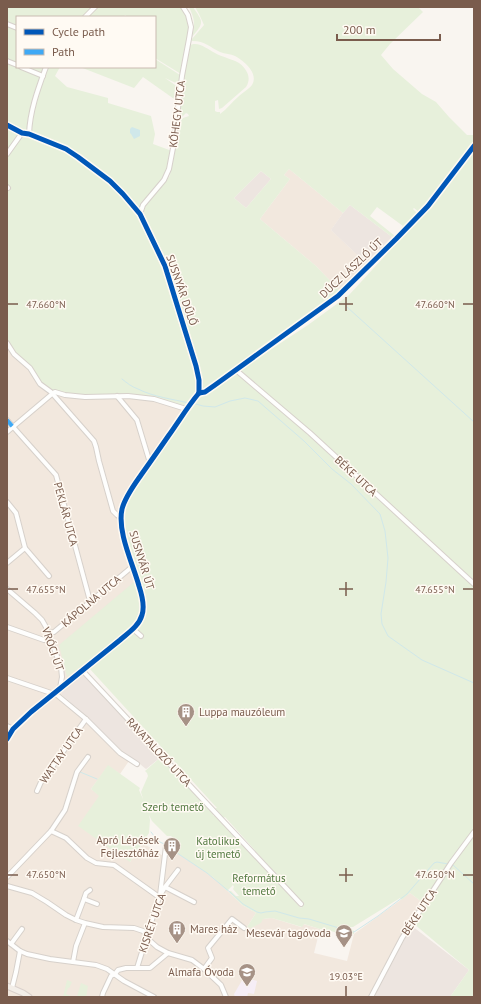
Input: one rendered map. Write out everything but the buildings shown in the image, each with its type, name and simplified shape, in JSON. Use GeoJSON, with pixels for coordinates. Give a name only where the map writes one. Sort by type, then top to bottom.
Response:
{"type":"FeatureCollection","features":[{"type":"Feature","properties":{"kind":"main road"},"geometry":{"type":"LineString","coordinates":[[9,987],[29,997]]}},
{"type":"Feature","properties":{"kind":"street"},"geometry":{"type":"LineString","coordinates":[[86,16],[95,7]]}},
{"type":"Feature","properties":{"kind":"street","name":"KŐHEGY UTCA"},"geometry":{"type":"LineString","coordinates":[[140,214],[143,205],[164,180],[169,169],[186,51],[190,39],[191,27],[188,15],[183,7]]}},
{"type":"Feature","properties":{"kind":"street"},"geometry":{"type":"LineString","coordinates":[[23,68],[43,76]]}},
{"type":"Feature","properties":{"kind":"street"},"geometry":{"type":"LineString","coordinates":[[29,134],[31,112],[36,93],[46,68]]}},
{"type":"Feature","properties":{"kind":"street","name":"SUSNYÁR DŰLŐ"},"geometry":{"type":"LineString","coordinates":[[7,125],[22,133],[29,134],[66,149],[78,157],[110,181],[140,214],[165,266],[196,366],[199,380],[199,393]]}},
{"type":"Feature","properties":{"kind":"street"},"geometry":{"type":"LineString","coordinates":[[7,154],[22,133]]}},
{"type":"Feature","properties":{"kind":"street","name":"DÚCZ LÁSZLÓ ÚT"},"geometry":{"type":"LineString","coordinates":[[199,393],[205,392],[338,296],[428,206],[474,146]]}},
{"type":"Feature","properties":{"kind":"street"},"geometry":{"type":"LineString","coordinates":[[7,343],[14,354],[30,368],[40,384],[60,402],[94,441],[113,511],[121,518]]}},
{"type":"Feature","properties":{"kind":"street","name":"BÉKE UTCA"},"geometry":{"type":"LineString","coordinates":[[236,370],[310,433],[474,584]]}},
{"type":"Feature","properties":{"kind":"street"},"geometry":{"type":"LineString","coordinates":[[7,432],[55,392],[85,397],[128,396],[154,399],[186,409]]}},
{"type":"Feature","properties":{"kind":"street","name":"SUSNYÁR ÚT"},"geometry":{"type":"LineString","coordinates":[[7,739],[13,729],[26,716],[120,640],[140,621],[143,614],[142,596],[123,536],[121,524],[122,509],[127,498],[150,463],[181,419],[186,409],[199,393]]}},
{"type":"Feature","properties":{"kind":"street"},"geometry":{"type":"LineString","coordinates":[[60,402],[62,394]]}},
{"type":"Feature","properties":{"kind":"street"},"geometry":{"type":"LineString","coordinates":[[117,396],[137,420],[150,463]]}},
{"type":"Feature","properties":{"kind":"street","name":"PEKLÁR UTCA"},"geometry":{"type":"LineString","coordinates":[[7,420],[56,475],[90,601]]}},
{"type":"Feature","properties":{"kind":"street"},"geometry":{"type":"LineString","coordinates":[[7,502],[16,513],[25,548],[48,576]]}},
{"type":"Feature","properties":{"kind":"street"},"geometry":{"type":"LineString","coordinates":[[7,563],[25,548]]}},
{"type":"Feature","properties":{"kind":"street","name":"KÁPOLNA UTCA"},"geometry":{"type":"LineString","coordinates":[[48,633],[54,632],[133,566]]}},
{"type":"Feature","properties":{"kind":"street","name":"VRÓCI ÚT"},"geometry":{"type":"LineString","coordinates":[[7,589],[42,620],[61,667],[62,677],[60,688]]}},
{"type":"Feature","properties":{"kind":"street"},"geometry":{"type":"LineString","coordinates":[[7,627],[44,640],[50,639]]}},
{"type":"Feature","properties":{"kind":"street"},"geometry":{"type":"LineString","coordinates":[[133,629],[140,636]]}},
{"type":"Feature","properties":{"kind":"street","name":"RAVATALOZÓ UTCA"},"geometry":{"type":"LineString","coordinates":[[82,670],[301,904]]}},
{"type":"Feature","properties":{"kind":"street","name":"VRÓCI ÚT"},"geometry":{"type":"LineString","coordinates":[[62,677],[67,682]]}},
{"type":"Feature","properties":{"kind":"street"},"geometry":{"type":"LineString","coordinates":[[7,678],[57,695],[86,720],[120,753],[137,764]]}},
{"type":"Feature","properties":{"kind":"street","name":"WATTAY UTCA"},"geometry":{"type":"LineString","coordinates":[[37,791],[41,782],[86,720]]}},
{"type":"Feature","properties":{"kind":"street"},"geometry":{"type":"LineString","coordinates":[[7,726],[13,729]]}},
{"type":"Feature","properties":{"kind":"street"},"geometry":{"type":"LineString","coordinates":[[7,877],[51,831],[65,810],[77,772],[88,757]]}},
{"type":"Feature","properties":{"kind":"street"},"geometry":{"type":"LineString","coordinates":[[51,831],[66,838],[83,855],[92,861],[96,863],[114,865],[159,897],[166,846]]}},
{"type":"Feature","properties":{"kind":"street","name":"BÉKE UTCA"},"geometry":{"type":"LineString","coordinates":[[371,997],[402,938],[474,832]]}},
{"type":"Feature","properties":{"kind":"street"},"geometry":{"type":"LineString","coordinates":[[166,887],[178,870]]}},
{"type":"Feature","properties":{"kind":"street"},"geometry":{"type":"LineString","coordinates":[[7,886],[32,893],[76,920],[85,923],[103,927],[134,928],[143,931],[146,934],[146,937],[157,947],[168,953],[192,960],[204,969],[221,985],[226,997]]}},
{"type":"Feature","properties":{"kind":"street","name":"KISRÉT UTCA"},"geometry":{"type":"LineString","coordinates":[[137,968],[159,897],[166,887],[194,902]]}},
{"type":"Feature","properties":{"kind":"street"},"geometry":{"type":"LineString","coordinates":[[76,920],[86,893],[90,890]]}},
{"type":"Feature","properties":{"kind":"street"},"geometry":{"type":"LineString","coordinates":[[84,898],[97,904]]}},
{"type":"Feature","properties":{"kind":"street"},"geometry":{"type":"LineString","coordinates":[[204,969],[212,958],[208,948],[232,919],[244,928]]}},
{"type":"Feature","properties":{"kind":"street"},"geometry":{"type":"LineString","coordinates":[[73,962],[76,946],[85,923]]}},
{"type":"Feature","properties":{"kind":"street"},"geometry":{"type":"LineString","coordinates":[[22,929],[9,942],[20,951],[33,956],[100,966],[154,997]]}},
{"type":"Feature","properties":{"kind":"street"},"geometry":{"type":"LineString","coordinates":[[9,987],[16,972],[20,951]]}},
{"type":"Feature","properties":{"kind":"street"},"geometry":{"type":"LineString","coordinates":[[102,997],[111,976],[118,970],[150,968],[168,953]]}},
{"type":"Feature","properties":{"kind":"shaded area"},"geometry":{"type":"Polygon","coordinates":[[[289,169],[343,213],[331,230],[367,264],[339,290],[316,266],[260,219],[290,179],[284,175],[289,169]]]}},
{"type":"Feature","properties":{"kind":"shaded area"},"geometry":{"type":"Polygon","coordinates":[[[261,171],[271,179],[246,208],[234,198],[261,171]]]}},
{"type":"Feature","properties":{"kind":"shaded area"},"geometry":{"type":"Polygon","coordinates":[[[350,205],[392,237],[367,264],[331,230],[350,205]]]}},
{"type":"Feature","properties":{"kind":"shaded area"},"geometry":{"type":"Polygon","coordinates":[[[7,343],[117,396],[154,399],[188,410],[126,502],[123,524],[146,598],[145,614],[136,631],[89,667],[62,691],[62,695],[131,758],[120,774],[108,766],[91,789],[99,795],[130,862],[143,843],[166,858],[168,847],[214,878],[242,905],[256,913],[247,927],[263,919],[272,918],[301,927],[303,924],[320,929],[314,953],[347,961],[354,934],[410,893],[426,905],[404,938],[374,997],[7,997],[7,343]]]}},
{"type":"Feature","properties":{"kind":"shaded area"},"geometry":{"type":"Polygon","coordinates":[[[84,675],[161,757],[146,769],[105,736],[85,715],[62,695],[62,691],[84,675]]]}},
{"type":"Feature","properties":{"kind":"shaded area"},"geometry":{"type":"Polygon","coordinates":[[[412,926],[469,970],[450,997],[374,997],[404,938],[412,926]]]}},
{"type":"Feature","properties":{"kind":"shaded area","name":"Almafa Óvoda"},"geometry":{"type":"Polygon","coordinates":[[[244,977],[257,981],[254,994],[248,993],[247,997],[235,997],[234,994],[244,977]]]}},
{"type":"Feature","properties":{"kind":"green space"},"geometry":{"type":"Polygon","coordinates":[[[7,7],[185,7],[189,32],[181,74],[156,59],[156,16],[16,16],[16,68],[59,68],[55,76],[67,87],[108,98],[108,103],[151,116],[155,134],[153,144],[172,151],[169,169],[164,180],[170,175],[178,125],[183,118],[189,116],[186,113],[178,121],[188,49],[190,46],[198,44],[239,63],[248,74],[249,80],[246,87],[222,108],[219,109],[218,100],[215,101],[215,111],[220,112],[220,114],[251,86],[254,81],[254,76],[250,68],[239,58],[220,52],[204,43],[192,41],[204,25],[195,7],[418,7],[423,12],[390,44],[381,55],[393,69],[422,94],[436,102],[467,135],[474,135],[474,997],[450,997],[469,970],[414,924],[426,905],[410,893],[402,900],[400,898],[353,927],[349,927],[354,931],[354,934],[345,935],[304,924],[302,927],[272,918],[263,919],[261,923],[251,928],[247,927],[256,913],[242,905],[229,892],[231,891],[236,896],[239,896],[233,889],[233,885],[227,891],[214,878],[168,847],[167,841],[170,838],[182,845],[171,836],[167,836],[152,821],[149,815],[149,833],[130,862],[78,826],[99,796],[91,789],[108,765],[140,788],[139,790],[143,799],[141,792],[148,776],[145,771],[161,757],[213,813],[213,815],[216,816],[237,839],[237,841],[240,842],[301,908],[302,907],[302,903],[225,817],[223,818],[215,808],[217,808],[89,668],[135,631],[145,614],[146,598],[123,524],[127,502],[189,410],[200,396],[308,325],[349,295],[429,208],[463,157],[426,205],[419,212],[414,208],[413,209],[418,214],[397,235],[395,236],[392,237],[350,205],[343,213],[289,169],[284,175],[290,179],[260,219],[316,266],[339,290],[336,295],[219,380],[207,388],[203,388],[201,384],[198,396],[188,410],[154,399],[128,396],[94,397],[55,392],[40,384],[30,368],[14,354],[7,343],[7,7]],[[261,171],[234,198],[246,208],[271,179],[261,171]],[[377,207],[370,216],[395,236],[403,226],[377,207]]]}},
{"type":"Feature","properties":{"kind":"green space"},"geometry":{"type":"Polygon","coordinates":[[[189,7],[193,7],[201,19],[201,25],[192,37],[194,22],[189,7]]]}},
{"type":"Feature","properties":{"kind":"green space"},"geometry":{"type":"Polygon","coordinates":[[[156,60],[180,75],[178,84],[165,78],[178,87],[177,101],[143,77],[134,88],[83,68],[156,68],[156,60]]]}},
{"type":"Feature","properties":{"kind":"green space"},"geometry":{"type":"Polygon","coordinates":[[[134,582],[139,598],[140,608],[137,618],[133,624],[120,638],[67,677],[59,645],[134,582]]]}},
{"type":"Feature","properties":{"kind":"green space"},"geometry":{"type":"Polygon","coordinates":[[[67,980],[72,982],[66,994],[73,997],[63,997],[67,980]]]}},
{"type":"Feature","properties":{"kind":"green space"},"geometry":{"type":"Polygon","coordinates":[[[81,983],[88,986],[86,997],[77,997],[81,983]]]}},
{"type":"Feature","properties":{"kind":"water"},"geometry":{"type":"Polygon","coordinates":[[[132,127],[140,130],[140,136],[134,139],[130,133],[130,129],[132,127]]]}},
{"type":"Feature","properties":{"kind":"waterway"},"geometry":{"type":"LineString","coordinates":[[347,307],[474,422]]}},
{"type":"Feature","properties":{"kind":"waterway"},"geometry":{"type":"LineString","coordinates":[[122,379],[134,387],[150,394],[189,403]]}},
{"type":"Feature","properties":{"kind":"waterway"},"geometry":{"type":"LineString","coordinates":[[192,403],[215,407],[230,401],[245,398],[258,401],[304,441],[332,469],[351,484],[380,514],[385,531],[388,558],[381,614],[382,624],[388,636],[422,660],[474,683]]}},
{"type":"Feature","properties":{"kind":"waterway"},"geometry":{"type":"LineString","coordinates":[[80,772],[97,779]]}},
{"type":"Feature","properties":{"kind":"waterway"},"geometry":{"type":"LineString","coordinates":[[151,832],[158,841],[164,844]]}},
{"type":"Feature","properties":{"kind":"waterway"},"geometry":{"type":"LineString","coordinates":[[168,847],[207,873],[243,904],[257,912],[261,913],[275,911],[354,932],[407,894],[434,863],[437,862],[448,864]]}},
{"type":"Feature","properties":{"kind":"waterway"},"geometry":{"type":"LineString","coordinates":[[453,865],[474,884]]}},
{"type":"Feature","properties":{"kind":"marked path"},"geometry":{"type":"LineString","coordinates":[[7,420],[13,427]]}},
{"type":"Feature","properties":{"kind":"cycle path"},"geometry":{"type":"LineString","coordinates":[[7,125],[22,133],[29,134],[66,149],[78,157],[110,181],[140,214],[165,266],[196,366],[199,380],[199,393]]}},
{"type":"Feature","properties":{"kind":"cycle path"},"geometry":{"type":"LineString","coordinates":[[199,393],[205,392],[338,296],[428,206],[474,146]]}},
{"type":"Feature","properties":{"kind":"cycle path"},"geometry":{"type":"LineString","coordinates":[[7,739],[13,729],[31,712],[130,632],[141,619],[143,612],[143,600],[126,548],[122,528],[122,509],[125,500],[133,487],[187,408],[199,393]]}},
{"type":"Feature","properties":{"kind":"place","name":"Luppa mauzóleum"},"geometry":{"type":"Point","coordinates":[186,727]}},
{"type":"Feature","properties":{"kind":"place","name":"Apró Lépések Fejlesztőház"},"geometry":{"type":"Point","coordinates":[172,861]}},
{"type":"Feature","properties":{"kind":"place","name":"Mares ház"},"geometry":{"type":"Point","coordinates":[177,944]}},
{"type":"Feature","properties":{"kind":"place","name":"Mesevár tagóvoda"},"geometry":{"type":"Point","coordinates":[344,948]}},
{"type":"Feature","properties":{"kind":"place","name":"Almafa Óvoda"},"geometry":{"type":"Point","coordinates":[247,987]}},
{"type":"Feature","properties":{"kind":"park label","name":"Szerb temető"},"geometry":{"type":"Point","coordinates":[173,807]}},
{"type":"Feature","properties":{"kind":"park label","name":"Katolikus új temető"},"geometry":{"type":"Point","coordinates":[218,847]}},
{"type":"Feature","properties":{"kind":"park label","name":"Református temető"},"geometry":{"type":"Point","coordinates":[259,884]}}]}
